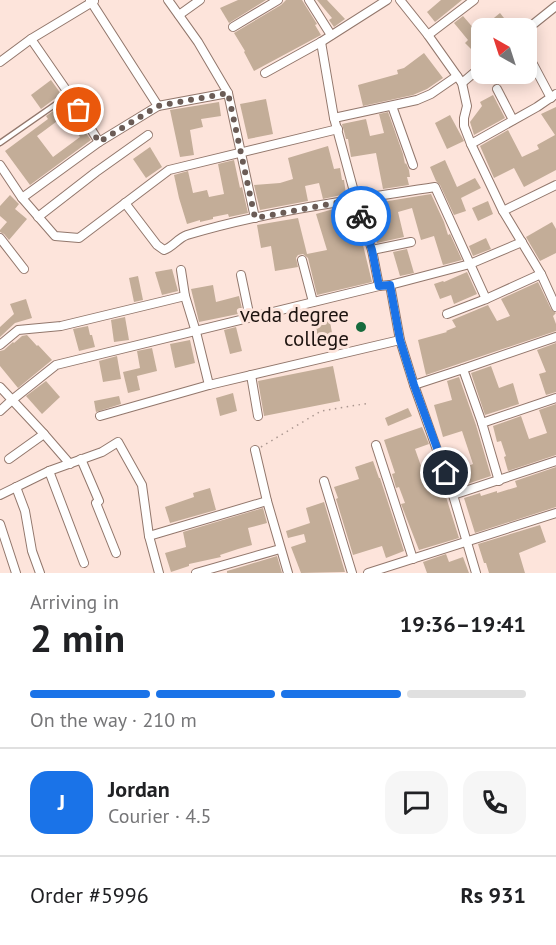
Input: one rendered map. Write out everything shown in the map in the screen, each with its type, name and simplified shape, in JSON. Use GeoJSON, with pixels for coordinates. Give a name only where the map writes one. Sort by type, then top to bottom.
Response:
{"type":"FeatureCollection","features":[{"type":"Feature","properties":{"kind":"street"},"geometry":{"type":"LineString","coordinates":[[168,0],[198,42],[228,93],[255,218]]}},
{"type":"Feature","properties":{"kind":"street"},"geometry":{"type":"LineString","coordinates":[[179,15],[200,0]]}},
{"type":"Feature","properties":{"kind":"street"},"geometry":{"type":"LineString","coordinates":[[232,27],[278,0]]}},
{"type":"Feature","properties":{"kind":"street"},"geometry":{"type":"LineString","coordinates":[[309,0],[331,35]]}},
{"type":"Feature","properties":{"kind":"street"},"geometry":{"type":"LineString","coordinates":[[265,73],[321,42],[387,0]]}},
{"type":"Feature","properties":{"kind":"street"},"geometry":{"type":"LineString","coordinates":[[400,0],[459,79],[467,106],[464,126],[471,144],[503,211],[541,274],[556,307]]}},
{"type":"Feature","properties":{"kind":"street"},"geometry":{"type":"LineString","coordinates":[[428,35],[474,0]]}},
{"type":"Feature","properties":{"kind":"street"},"geometry":{"type":"LineString","coordinates":[[0,62],[92,1],[158,106]]}},
{"type":"Feature","properties":{"kind":"street"},"geometry":{"type":"LineString","coordinates":[[537,21],[556,6]]}},
{"type":"Feature","properties":{"kind":"street"},"geometry":{"type":"LineString","coordinates":[[32,39],[99,142]]}},
{"type":"Feature","properties":{"kind":"street"},"geometry":{"type":"LineString","coordinates":[[321,42],[334,118],[372,250],[379,286]]}},
{"type":"Feature","properties":{"kind":"street"},"geometry":{"type":"LineString","coordinates":[[471,144],[554,96],[537,69]]}},
{"type":"Feature","properties":{"kind":"street"},"geometry":{"type":"LineString","coordinates":[[334,118],[417,100],[471,72]]}},
{"type":"Feature","properties":{"kind":"street"},"geometry":{"type":"LineString","coordinates":[[497,89],[513,120]]}},
{"type":"Feature","properties":{"kind":"street"},"geometry":{"type":"LineString","coordinates":[[22,198],[99,142],[158,106],[228,93]]}},
{"type":"Feature","properties":{"kind":"street"},"geometry":{"type":"LineString","coordinates":[[392,106],[413,165]]}},
{"type":"Feature","properties":{"kind":"street"},"geometry":{"type":"LineString","coordinates":[[0,165],[22,198],[55,236],[79,238],[169,170],[338,129]]}},
{"type":"Feature","properties":{"kind":"street"},"geometry":{"type":"LineString","coordinates":[[38,217],[148,135]]}},
{"type":"Feature","properties":{"kind":"street"},"geometry":{"type":"LineString","coordinates":[[503,211],[556,184]]}},
{"type":"Feature","properties":{"kind":"street"},"geometry":{"type":"LineString","coordinates":[[125,203],[157,245],[164,250],[183,236],[255,218],[435,186],[486,299]]}},
{"type":"Feature","properties":{"kind":"street"},"geometry":{"type":"LineString","coordinates":[[0,238],[24,268]]}},
{"type":"Feature","properties":{"kind":"street"},"geometry":{"type":"LineString","coordinates":[[372,250],[411,242]]}},
{"type":"Feature","properties":{"kind":"street"},"geometry":{"type":"LineString","coordinates":[[0,411],[56,365],[470,264],[522,242]]}},
{"type":"Feature","properties":{"kind":"street"},"geometry":{"type":"LineString","coordinates":[[302,260],[313,302]]}},
{"type":"Feature","properties":{"kind":"street"},"geometry":{"type":"LineString","coordinates":[[181,270],[185,296],[209,385]]}},
{"type":"Feature","properties":{"kind":"street"},"geometry":{"type":"LineString","coordinates":[[447,315],[541,274]]}},
{"type":"Feature","properties":{"kind":"street"},"geometry":{"type":"LineString","coordinates":[[241,275],[250,318]]}},
{"type":"Feature","properties":{"kind":"street"},"geometry":{"type":"LineString","coordinates":[[390,285],[400,340],[453,495],[476,573]]}},
{"type":"Feature","properties":{"kind":"street"},"geometry":{"type":"LineString","coordinates":[[0,345],[18,330],[61,326],[185,296]]}},
{"type":"Feature","properties":{"kind":"street"},"geometry":{"type":"LineString","coordinates":[[414,385],[556,336]]}},
{"type":"Feature","properties":{"kind":"street"},"geometry":{"type":"LineString","coordinates":[[99,416],[209,385],[400,340]]}},
{"type":"Feature","properties":{"kind":"street"},"geometry":{"type":"LineString","coordinates":[[463,369],[499,481]]}},
{"type":"Feature","properties":{"kind":"street"},"geometry":{"type":"LineString","coordinates":[[251,375],[258,416]]}},
{"type":"Feature","properties":{"kind":"street"},"geometry":{"type":"LineString","coordinates":[[0,387],[70,464]]}},
{"type":"Feature","properties":{"kind":"street"},"geometry":{"type":"LineString","coordinates":[[482,423],[556,398]]}},
{"type":"Feature","properties":{"kind":"street"},"geometry":{"type":"LineString","coordinates":[[9,459],[44,434]]}},
{"type":"Feature","properties":{"kind":"street"},"geometry":{"type":"LineString","coordinates":[[0,495],[49,471],[102,452],[118,442],[142,485],[149,536],[159,573]]}},
{"type":"Feature","properties":{"kind":"street"},"geometry":{"type":"LineString","coordinates":[[376,446],[413,559]]}},
{"type":"Feature","properties":{"kind":"street"},"geometry":{"type":"LineString","coordinates":[[255,450],[288,573]]}},
{"type":"Feature","properties":{"kind":"street"},"geometry":{"type":"LineString","coordinates":[[81,459],[98,498],[99,501],[96,504],[116,553]]}},
{"type":"Feature","properties":{"kind":"street"},"geometry":{"type":"LineString","coordinates":[[453,495],[556,461]]}},
{"type":"Feature","properties":{"kind":"street"},"geometry":{"type":"LineString","coordinates":[[49,471],[84,563]]}},
{"type":"Feature","properties":{"kind":"street"},"geometry":{"type":"LineString","coordinates":[[324,481],[352,573]]}},
{"type":"Feature","properties":{"kind":"street"},"geometry":{"type":"LineString","coordinates":[[16,488],[25,511],[32,551],[40,573]]}},
{"type":"Feature","properties":{"kind":"street"},"geometry":{"type":"LineString","coordinates":[[149,536],[267,501]]}},
{"type":"Feature","properties":{"kind":"street"},"geometry":{"type":"LineString","coordinates":[[368,573],[556,513]]}},
{"type":"Feature","properties":{"kind":"street"},"geometry":{"type":"LineString","coordinates":[[0,524],[16,573]]}},
{"type":"Feature","properties":{"kind":"street"},"geometry":{"type":"LineString","coordinates":[[196,573],[280,549]]}},
{"type":"Feature","properties":{"kind":"lane"},"geometry":{"type":"LineString","coordinates":[[0,143],[69,94]]}},
{"type":"Feature","properties":{"kind":"path"},"geometry":{"type":"LineString","coordinates":[[255,450],[321,411],[370,403]]}},
{"type":"Feature","properties":{"kind":"building"},"geometry":{"type":"Polygon","coordinates":[[[238,0],[266,0],[229,23],[220,8],[238,0]]]}},
{"type":"Feature","properties":{"kind":"building"},"geometry":{"type":"Polygon","coordinates":[[[286,0],[302,0],[321,35],[254,71],[234,33],[286,0]]]}},
{"type":"Feature","properties":{"kind":"building"},"geometry":{"type":"Polygon","coordinates":[[[317,0],[327,0],[345,19],[334,27],[329,20],[332,18],[317,0]]]}},
{"type":"Feature","properties":{"kind":"building"},"geometry":{"type":"Polygon","coordinates":[[[441,0],[462,0],[435,22],[427,12],[441,0]]]}},
{"type":"Feature","properties":{"kind":"building"},"geometry":{"type":"Polygon","coordinates":[[[500,13],[504,18],[494,18],[500,13]]]}},
{"type":"Feature","properties":{"kind":"building"},"geometry":{"type":"Polygon","coordinates":[[[463,16],[471,25],[471,49],[465,43],[468,40],[454,23],[463,16]]]}},
{"type":"Feature","properties":{"kind":"building"},"geometry":{"type":"Polygon","coordinates":[[[424,53],[443,78],[413,95],[363,106],[358,85],[398,74],[397,70],[404,68],[424,53]]]}},
{"type":"Feature","properties":{"kind":"building"},"geometry":{"type":"Polygon","coordinates":[[[51,80],[61,94],[41,109],[31,95],[51,80]]]}},
{"type":"Feature","properties":{"kind":"building"},"geometry":{"type":"Polygon","coordinates":[[[493,95],[505,118],[474,135],[470,122],[482,106],[480,102],[493,95]]]}},
{"type":"Feature","properties":{"kind":"building"},"geometry":{"type":"Polygon","coordinates":[[[266,99],[273,134],[248,139],[240,104],[266,99]]]}},
{"type":"Feature","properties":{"kind":"building"},"geometry":{"type":"Polygon","coordinates":[[[219,102],[221,116],[201,119],[203,127],[190,130],[194,155],[180,157],[170,110],[219,102]]]}},
{"type":"Feature","properties":{"kind":"building"},"geometry":{"type":"Polygon","coordinates":[[[65,103],[91,140],[30,185],[5,151],[48,119],[46,116],[65,103]],[[64,116],[37,136],[53,157],[80,137],[64,116]]]}},
{"type":"Feature","properties":{"kind":"building"},"geometry":{"type":"Polygon","coordinates":[[[556,107],[556,170],[524,187],[514,168],[494,178],[480,146],[508,130],[522,157],[539,149],[537,145],[555,135],[541,114],[556,107]]]}},
{"type":"Feature","properties":{"kind":"building"},"geometry":{"type":"Polygon","coordinates":[[[388,112],[410,177],[407,177],[409,185],[383,189],[376,153],[351,157],[348,139],[346,139],[342,124],[366,119],[370,136],[384,133],[379,114],[388,112]]]}},
{"type":"Feature","properties":{"kind":"building"},"geometry":{"type":"Polygon","coordinates":[[[450,115],[464,141],[447,149],[435,123],[450,115]]]}},
{"type":"Feature","properties":{"kind":"building"},"geometry":{"type":"Polygon","coordinates":[[[328,146],[334,169],[340,168],[346,194],[323,199],[319,183],[305,186],[308,201],[260,210],[254,185],[280,183],[293,179],[288,158],[328,146]]]}},
{"type":"Feature","properties":{"kind":"building"},"geometry":{"type":"Polygon","coordinates":[[[150,147],[162,167],[146,178],[133,159],[150,147]]]}},
{"type":"Feature","properties":{"kind":"building"},"geometry":{"type":"Polygon","coordinates":[[[234,160],[248,213],[229,217],[228,214],[187,224],[174,175],[188,171],[193,193],[207,190],[209,197],[224,194],[218,164],[234,160]]]}},
{"type":"Feature","properties":{"kind":"building"},"geometry":{"type":"Polygon","coordinates":[[[445,160],[457,187],[475,178],[481,188],[461,198],[466,211],[454,215],[430,167],[445,160]]]}},
{"type":"Feature","properties":{"kind":"building"},"geometry":{"type":"Polygon","coordinates":[[[431,194],[448,235],[450,234],[462,260],[443,265],[434,236],[421,240],[412,208],[398,212],[404,237],[377,243],[364,205],[431,194]]]}},
{"type":"Feature","properties":{"kind":"building"},"geometry":{"type":"Polygon","coordinates":[[[10,195],[19,204],[15,209],[27,219],[9,240],[0,232],[7,222],[0,216],[0,206],[10,195]]]}},
{"type":"Feature","properties":{"kind":"building"},"geometry":{"type":"Polygon","coordinates":[[[488,201],[493,214],[478,221],[472,208],[488,201]]]}},
{"type":"Feature","properties":{"kind":"building"},"geometry":{"type":"Polygon","coordinates":[[[352,206],[372,282],[317,295],[308,258],[303,254],[296,258],[298,267],[275,271],[271,246],[261,248],[257,225],[298,218],[307,254],[327,250],[316,214],[352,206]]]}},
{"type":"Feature","properties":{"kind":"building"},"geometry":{"type":"Polygon","coordinates":[[[552,222],[556,229],[556,253],[540,261],[526,237],[552,222]]]}},
{"type":"Feature","properties":{"kind":"building"},"geometry":{"type":"Polygon","coordinates":[[[486,238],[491,249],[473,256],[469,246],[486,238]]]}},
{"type":"Feature","properties":{"kind":"building"},"geometry":{"type":"Polygon","coordinates":[[[407,249],[414,273],[400,276],[393,252],[407,249]]]}},
{"type":"Feature","properties":{"kind":"building"},"geometry":{"type":"Polygon","coordinates":[[[172,269],[178,291],[162,295],[155,272],[172,269]]]}},
{"type":"Feature","properties":{"kind":"building"},"geometry":{"type":"Polygon","coordinates":[[[467,272],[477,294],[454,304],[451,295],[440,299],[434,284],[467,272]]]}},
{"type":"Feature","properties":{"kind":"building"},"geometry":{"type":"Polygon","coordinates":[[[138,276],[143,300],[134,302],[129,278],[138,276]]]}},
{"type":"Feature","properties":{"kind":"building"},"geometry":{"type":"Polygon","coordinates":[[[538,282],[551,309],[556,313],[553,316],[556,331],[426,375],[418,340],[447,332],[456,327],[452,320],[488,305],[497,321],[510,316],[501,299],[538,282]]]}},
{"type":"Feature","properties":{"kind":"building"},"geometry":{"type":"Polygon","coordinates":[[[213,285],[216,302],[239,296],[243,313],[199,322],[191,289],[213,285]]]}},
{"type":"Feature","properties":{"kind":"building"},"geometry":{"type":"Polygon","coordinates":[[[26,299],[32,318],[15,323],[0,337],[0,327],[14,314],[10,304],[26,299]]]}},
{"type":"Feature","properties":{"kind":"building"},"geometry":{"type":"Polygon","coordinates":[[[328,310],[332,333],[313,337],[309,314],[328,310]]]}},
{"type":"Feature","properties":{"kind":"building"},"geometry":{"type":"Polygon","coordinates":[[[125,317],[129,340],[114,342],[111,320],[125,317]]]}},
{"type":"Feature","properties":{"kind":"building"},"geometry":{"type":"Polygon","coordinates":[[[88,326],[95,347],[79,351],[73,329],[88,326]]]}},
{"type":"Feature","properties":{"kind":"building"},"geometry":{"type":"Polygon","coordinates":[[[236,327],[242,351],[230,354],[224,330],[236,327]]]}},
{"type":"Feature","properties":{"kind":"building"},"geometry":{"type":"Polygon","coordinates":[[[27,335],[52,360],[18,388],[0,366],[0,351],[27,335]]]}},
{"type":"Feature","properties":{"kind":"building"},"geometry":{"type":"Polygon","coordinates":[[[190,340],[195,363],[175,368],[170,344],[190,340]]]}},
{"type":"Feature","properties":{"kind":"building"},"geometry":{"type":"Polygon","coordinates":[[[556,343],[556,392],[546,395],[539,374],[546,372],[537,350],[556,343]]]}},
{"type":"Feature","properties":{"kind":"building"},"geometry":{"type":"Polygon","coordinates":[[[152,348],[157,371],[137,376],[140,390],[128,393],[123,372],[140,368],[137,351],[152,348]]]}},
{"type":"Feature","properties":{"kind":"building"},"geometry":{"type":"Polygon","coordinates":[[[117,356],[121,379],[103,382],[99,361],[117,356]]]}},
{"type":"Feature","properties":{"kind":"building"},"geometry":{"type":"Polygon","coordinates":[[[333,366],[340,401],[264,416],[258,381],[333,366]]]}},
{"type":"Feature","properties":{"kind":"building"},"geometry":{"type":"Polygon","coordinates":[[[491,366],[499,388],[513,383],[519,404],[485,415],[471,373],[491,366]]]}},
{"type":"Feature","properties":{"kind":"building"},"geometry":{"type":"Polygon","coordinates":[[[459,377],[491,476],[461,486],[456,471],[473,464],[462,431],[443,437],[434,405],[452,400],[447,381],[459,377]]]}},
{"type":"Feature","properties":{"kind":"building"},"geometry":{"type":"Polygon","coordinates":[[[46,381],[60,397],[42,414],[26,396],[46,381]]]}},
{"type":"Feature","properties":{"kind":"building"},"geometry":{"type":"Polygon","coordinates":[[[233,393],[237,411],[220,416],[216,398],[233,393]]]}},
{"type":"Feature","properties":{"kind":"building"},"geometry":{"type":"Polygon","coordinates":[[[119,396],[121,404],[96,412],[94,401],[119,396]]]}},
{"type":"Feature","properties":{"kind":"building"},"geometry":{"type":"Polygon","coordinates":[[[556,404],[556,455],[508,471],[501,441],[497,442],[493,426],[521,416],[529,439],[547,433],[539,410],[556,404]]]}},
{"type":"Feature","properties":{"kind":"building"},"geometry":{"type":"Polygon","coordinates":[[[408,408],[412,416],[388,426],[385,418],[408,408]]]}},
{"type":"Feature","properties":{"kind":"building"},"geometry":{"type":"Polygon","coordinates":[[[422,427],[429,444],[415,449],[421,466],[435,462],[459,538],[419,550],[401,504],[405,503],[399,487],[396,488],[392,474],[395,473],[384,440],[422,427]]]}},
{"type":"Feature","properties":{"kind":"building"},"geometry":{"type":"Polygon","coordinates":[[[373,461],[404,551],[386,558],[382,546],[353,555],[334,487],[359,479],[355,467],[373,461]]]}},
{"type":"Feature","properties":{"kind":"building"},"geometry":{"type":"Polygon","coordinates":[[[556,467],[556,507],[475,533],[464,498],[480,493],[481,496],[497,491],[497,493],[517,487],[515,481],[556,467]]]}},
{"type":"Feature","properties":{"kind":"building"},"geometry":{"type":"Polygon","coordinates":[[[210,488],[216,510],[170,523],[165,507],[194,497],[193,493],[210,488]]]}},
{"type":"Feature","properties":{"kind":"building"},"geometry":{"type":"Polygon","coordinates":[[[324,502],[345,572],[301,573],[291,547],[306,542],[304,534],[288,538],[286,531],[310,523],[306,508],[324,502]]]}},
{"type":"Feature","properties":{"kind":"building"},"geometry":{"type":"Polygon","coordinates":[[[263,508],[267,523],[248,528],[252,545],[220,555],[221,557],[189,564],[189,566],[171,572],[165,553],[186,547],[183,532],[263,508]]]}},
{"type":"Feature","properties":{"kind":"building"},"geometry":{"type":"Polygon","coordinates":[[[540,525],[546,542],[519,553],[525,573],[489,573],[478,544],[540,525]]]}},
{"type":"Feature","properties":{"kind":"building"},"geometry":{"type":"Polygon","coordinates":[[[446,554],[449,562],[463,557],[469,573],[427,573],[423,562],[446,554]]]}},
{"type":"Feature","properties":{"kind":"building"},"geometry":{"type":"Polygon","coordinates":[[[277,556],[282,573],[227,573],[227,571],[277,556]]]}},
{"type":"Feature","properties":{"kind":"way so far"},"geometry":{"type":"LineString","coordinates":[[79,110],[99,142],[158,106],[228,93],[255,218],[356,199],[361,216]]}},
{"type":"Feature","properties":{"kind":"place","name":"veda degree college"},"geometry":{"type":"Point","coordinates":[361,327]}},
{"type":"Feature","properties":{"kind":"route"},"geometry":{"type":"LineString","coordinates":[[361,216],[372,250],[379,286],[390,285],[400,340],[446,473]]}}]}
